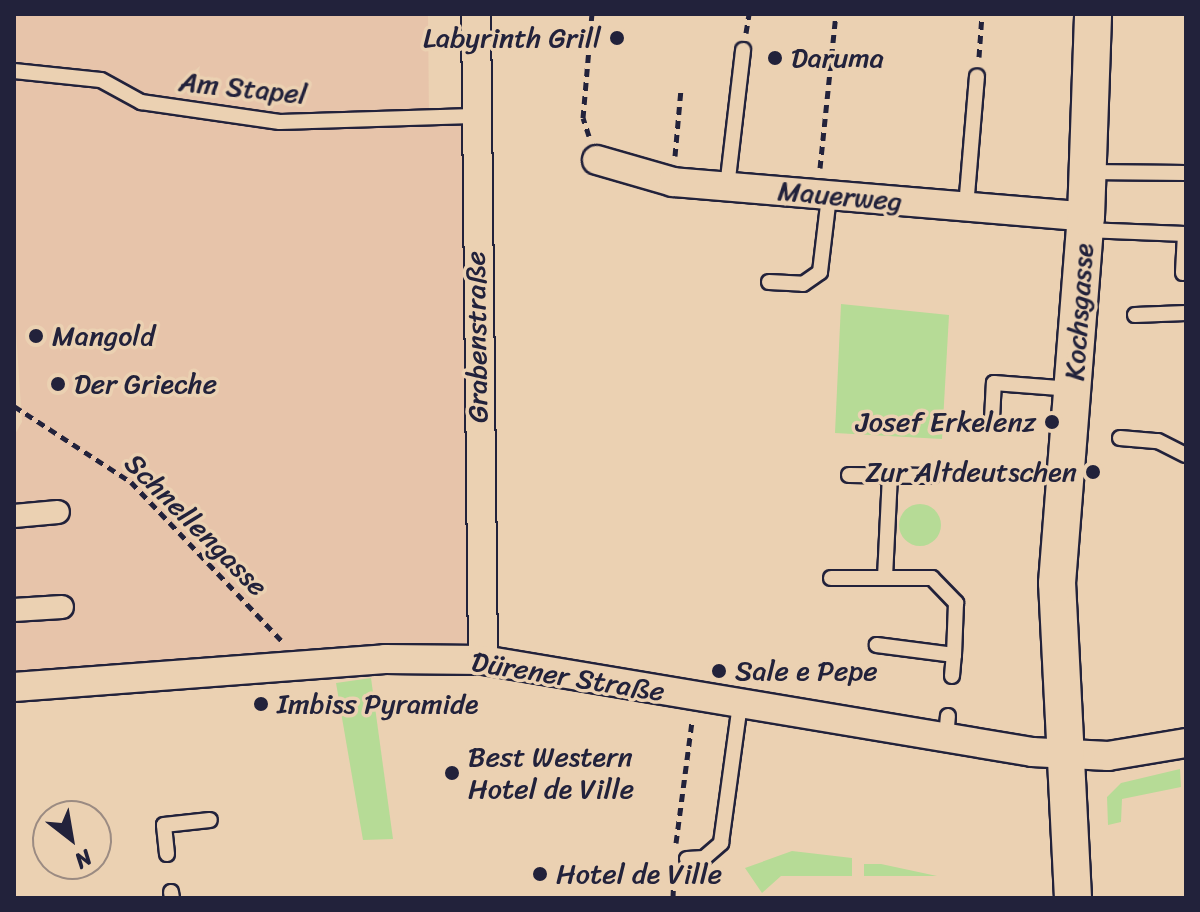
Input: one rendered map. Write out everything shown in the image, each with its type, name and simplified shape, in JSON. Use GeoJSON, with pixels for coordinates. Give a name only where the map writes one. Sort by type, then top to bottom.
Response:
{"type":"FeatureCollection","features":[{"type":"Feature","properties":{"kind":"street","name":"Grabenstraße"},"geometry":{"type":"LineString","coordinates":[[476,14],[473,116],[483,660]]}},
{"type":"Feature","properties":{"kind":"street","name":"Kochsgasse"},"geometry":{"type":"LineString","coordinates":[[1073,898],[1071,754],[1057,583],[1080,436],[1073,389],[1089,317],[1086,223],[1093,14]]}},
{"type":"Feature","properties":{"kind":"street","name":"Mauerweg"},"geometry":{"type":"LineString","coordinates":[[597,160],[673,182],[966,207],[1086,223]]}},
{"type":"Feature","properties":{"kind":"street"},"geometry":{"type":"LineString","coordinates":[[14,516],[58,512]]}},
{"type":"Feature","properties":{"kind":"street"},"geometry":{"type":"LineString","coordinates":[[14,610],[62,607]]}},
{"type":"Feature","properties":{"kind":"street","name":"Dürener Straße"},"geometry":{"type":"LineString","coordinates":[[14,687],[164,667],[483,660],[740,705],[947,727],[1071,754],[1129,755],[1186,743]]}},
{"type":"Feature","properties":{"kind":"lane"},"geometry":{"type":"LineString","coordinates":[[727,187],[743,50]]}},
{"type":"Feature","properties":{"kind":"lane","name":"Am Stapel"},"geometry":{"type":"LineString","coordinates":[[14,71],[101,80],[141,102],[280,122],[473,116]]}},
{"type":"Feature","properties":{"kind":"lane"},"geometry":{"type":"LineString","coordinates":[[966,207],[977,76]]}},
{"type":"Feature","properties":{"kind":"lane"},"geometry":{"type":"LineString","coordinates":[[1087,172],[1186,173]]}},
{"type":"Feature","properties":{"kind":"lane"},"geometry":{"type":"LineString","coordinates":[[769,282],[803,284],[820,272],[823,195]]}},
{"type":"Feature","properties":{"kind":"lane"},"geometry":{"type":"LineString","coordinates":[[1086,223],[1185,234],[1183,273]]}},
{"type":"Feature","properties":{"kind":"lane"},"geometry":{"type":"LineString","coordinates":[[1135,315],[1186,313]]}},
{"type":"Feature","properties":{"kind":"lane"},"geometry":{"type":"LineString","coordinates":[[992,419],[994,383],[1073,389]]}},
{"type":"Feature","properties":{"kind":"lane"},"geometry":{"type":"LineString","coordinates":[[1120,438],[1158,441],[1186,455]]}},
{"type":"Feature","properties":{"kind":"lane"},"geometry":{"type":"LineString","coordinates":[[849,475],[932,476]]}},
{"type":"Feature","properties":{"kind":"lane"},"geometry":{"type":"LineString","coordinates":[[885,577],[890,475]]}},
{"type":"Feature","properties":{"kind":"lane"},"geometry":{"type":"LineString","coordinates":[[831,578],[932,578],[944,586],[956,603],[952,676]]}},
{"type":"Feature","properties":{"kind":"lane"},"geometry":{"type":"LineString","coordinates":[[877,645],[954,655]]}},
{"type":"Feature","properties":{"kind":"lane"},"geometry":{"type":"LineString","coordinates":[[687,859],[704,858],[721,843],[740,705]]}},
{"type":"Feature","properties":{"kind":"lane"},"geometry":{"type":"LineString","coordinates":[[167,854],[164,825],[210,820]]}},
{"type":"Feature","properties":{"kind":"path"},"geometry":{"type":"LineString","coordinates":[[592,14],[583,118],[597,160]]}},
{"type":"Feature","properties":{"kind":"path"},"geometry":{"type":"LineString","coordinates":[[823,195],[836,14]]}},
{"type":"Feature","properties":{"kind":"path"},"geometry":{"type":"LineString","coordinates":[[977,76],[982,14]]}},
{"type":"Feature","properties":{"kind":"path"},"geometry":{"type":"LineString","coordinates":[[673,182],[681,89]]}},
{"type":"Feature","properties":{"kind":"path","name":"Schnellengasse"},"geometry":{"type":"LineString","coordinates":[[14,406],[131,482],[284,643],[290,665]]}},
{"type":"Feature","properties":{"kind":"path"},"geometry":{"type":"LineString","coordinates":[[678,815],[686,748]]}},
{"type":"Feature","properties":{"kind":"shaded area"},"geometry":{"type":"Polygon","coordinates":[[[14,14],[428,14],[429,121],[462,120],[470,644],[14,674],[14,436],[22,422],[14,302],[14,14]]]}},
{"type":"Feature","properties":{"kind":"green space"},"geometry":{"type":"Polygon","coordinates":[[[841,304],[949,315],[942,439],[835,433],[841,304]]]}},
{"type":"Feature","properties":{"kind":"green space"},"geometry":{"type":"Polygon","coordinates":[[[920,504],[935,510],[941,525],[935,540],[920,546],[905,540],[899,525],[905,510],[920,504]]]}},
{"type":"Feature","properties":{"kind":"green space"},"geometry":{"type":"Polygon","coordinates":[[[371,678],[393,839],[363,840],[336,683],[371,678]]]}},
{"type":"Feature","properties":{"kind":"green space"},"geometry":{"type":"Polygon","coordinates":[[[1180,769],[1181,787],[1122,799],[1121,822],[1108,825],[1107,797],[1121,783],[1180,769]]]}},
{"type":"Feature","properties":{"kind":"green space"},"geometry":{"type":"Polygon","coordinates":[[[792,851],[852,858],[852,876],[781,876],[762,893],[745,868],[792,851]]]}},
{"type":"Feature","properties":{"kind":"green space"},"geometry":{"type":"Polygon","coordinates":[[[864,864],[881,864],[937,876],[864,876],[864,864]]]}},
{"type":"Feature","properties":{"kind":"place","name":"Labyrinth Grill"},"geometry":{"type":"Point","coordinates":[617,38]}},
{"type":"Feature","properties":{"kind":"place","name":"Daruma"},"geometry":{"type":"Point","coordinates":[775,58]}},
{"type":"Feature","properties":{"kind":"place","name":"Mangold"},"geometry":{"type":"Point","coordinates":[36,336]}},
{"type":"Feature","properties":{"kind":"place","name":"Der Grieche"},"geometry":{"type":"Point","coordinates":[58,384]}},
{"type":"Feature","properties":{"kind":"place","name":"Josef Erkelenz"},"geometry":{"type":"Point","coordinates":[1052,422]}},
{"type":"Feature","properties":{"kind":"place","name":"Zur Altdeutschen"},"geometry":{"type":"Point","coordinates":[1093,472]}},
{"type":"Feature","properties":{"kind":"place","name":"Sale e Pepe"},"geometry":{"type":"Point","coordinates":[719,671]}},
{"type":"Feature","properties":{"kind":"place","name":"Imbiss Pyramide"},"geometry":{"type":"Point","coordinates":[261,704]}},
{"type":"Feature","properties":{"kind":"place","name":"Best Western Hotel de Ville"},"geometry":{"type":"Point","coordinates":[452,773]}},
{"type":"Feature","properties":{"kind":"place","name":"Hotel de Ville"},"geometry":{"type":"Point","coordinates":[540,874]}}]}
